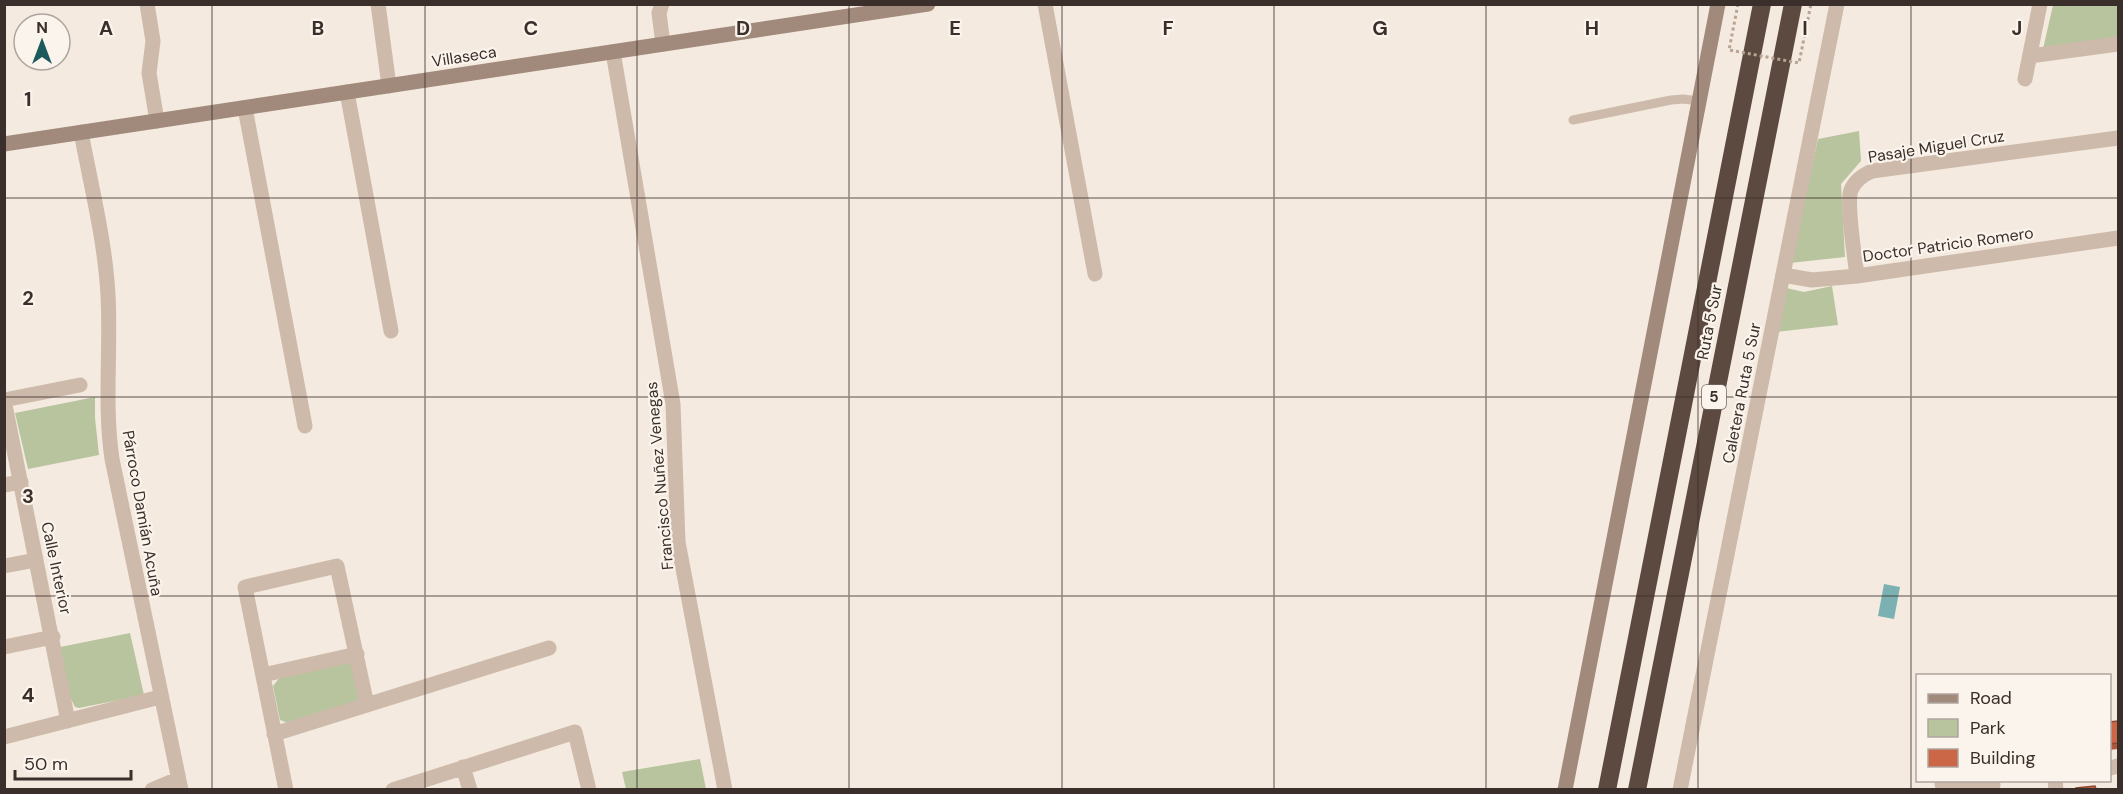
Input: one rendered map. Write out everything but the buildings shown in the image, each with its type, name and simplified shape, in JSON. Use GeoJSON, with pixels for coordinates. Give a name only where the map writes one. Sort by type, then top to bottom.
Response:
{"type":"FeatureCollection","features":[{"type":"Feature","properties":{"kind":"highway","name":"Ruta 5 Sur"},"geometry":{"type":"LineString","coordinates":[[1607,789],[1762,4]]}},
{"type":"Feature","properties":{"kind":"highway","name":"Ruta 5 Sur"},"geometry":{"type":"LineString","coordinates":[[1636,789],[1793,4]]}},
{"type":"Feature","properties":{"kind":"main road","name":"Villaseca"},"geometry":{"type":"LineString","coordinates":[[4,144],[613,52],[892,7],[928,4]]}},
{"type":"Feature","properties":{"kind":"main road"},"geometry":{"type":"LineString","coordinates":[[1565,789],[1718,4]]}},
{"type":"Feature","properties":{"kind":"street"},"geometry":{"type":"LineString","coordinates":[[147,4],[153,41],[149,74],[157,121]]}},
{"type":"Feature","properties":{"kind":"street"},"geometry":{"type":"LineString","coordinates":[[378,4],[389,86]]}},
{"type":"Feature","properties":{"kind":"street"},"geometry":{"type":"LineString","coordinates":[[663,4],[659,13],[663,44]]}},
{"type":"Feature","properties":{"kind":"street"},"geometry":{"type":"LineString","coordinates":[[1045,4],[1095,274]]}},
{"type":"Feature","properties":{"kind":"street","name":"Caletera Ruta 5 Sur"},"geometry":{"type":"LineString","coordinates":[[1680,789],[1838,4]]}},
{"type":"Feature","properties":{"kind":"street"},"geometry":{"type":"LineString","coordinates":[[2025,79],[2040,4]]}},
{"type":"Feature","properties":{"kind":"street"},"geometry":{"type":"LineString","coordinates":[[2030,56],[2118,44]]}},
{"type":"Feature","properties":{"kind":"street","name":"Francisco Nuñez Venegas"},"geometry":{"type":"LineString","coordinates":[[613,52],[673,404],[678,542],[725,789]]}},
{"type":"Feature","properties":{"kind":"street"},"geometry":{"type":"LineString","coordinates":[[347,92],[392,331]]}},
{"type":"Feature","properties":{"kind":"street"},"geometry":{"type":"LineString","coordinates":[[245,108],[305,426]]}},
{"type":"Feature","properties":{"kind":"street","name":"Párroco Damián Acuña"},"geometry":{"type":"LineString","coordinates":[[81,132],[106,272],[108,409],[112,459],[179,784]]}},
{"type":"Feature","properties":{"kind":"street","name":"Pasaje Miguel Cruz"},"geometry":{"type":"LineString","coordinates":[[1857,276],[1850,197],[1854,183],[1865,174],[1872,171],[2118,138]]}},
{"type":"Feature","properties":{"kind":"street","name":"Doctor Patricio Romero"},"geometry":{"type":"LineString","coordinates":[[1783,274],[1812,280],[1857,276],[2118,238]]}},
{"type":"Feature","properties":{"kind":"street","name":"Calle Interior"},"geometry":{"type":"LineString","coordinates":[[68,721],[4,400],[80,385]]}},
{"type":"Feature","properties":{"kind":"street"},"geometry":{"type":"LineString","coordinates":[[4,485],[21,482]]}},
{"type":"Feature","properties":{"kind":"street"},"geometry":{"type":"LineString","coordinates":[[4,566],[36,560]]}},
{"type":"Feature","properties":{"kind":"street"},"geometry":{"type":"LineString","coordinates":[[286,789],[245,587],[338,566],[368,705]]}},
{"type":"Feature","properties":{"kind":"street","name":"Calle Interior"},"geometry":{"type":"LineString","coordinates":[[4,647],[53,637]]}},
{"type":"Feature","properties":{"kind":"street"},"geometry":{"type":"LineString","coordinates":[[274,734],[549,648]]}},
{"type":"Feature","properties":{"kind":"street"},"geometry":{"type":"LineString","coordinates":[[263,675],[357,654]]}},
{"type":"Feature","properties":{"kind":"street"},"geometry":{"type":"LineString","coordinates":[[4,737],[160,697]]}},
{"type":"Feature","properties":{"kind":"street"},"geometry":{"type":"LineString","coordinates":[[393,789],[575,732],[589,789]]}},
{"type":"Feature","properties":{"kind":"street"},"geometry":{"type":"LineString","coordinates":[[464,767],[470,789]]}},
{"type":"Feature","properties":{"kind":"street"},"geometry":{"type":"LineString","coordinates":[[1942,784],[1963,782]]}},
{"type":"Feature","properties":{"kind":"street"},"geometry":{"type":"LineString","coordinates":[[1979,782],[1997,785]]}},
{"type":"Feature","properties":{"kind":"street"},"geometry":{"type":"LineString","coordinates":[[152,789],[179,784]]}},
{"type":"Feature","properties":{"kind":"lane"},"geometry":{"type":"LineString","coordinates":[[1573,120],[1671,100],[1699,101]]}},
{"type":"Feature","properties":{"kind":"path"},"geometry":{"type":"LineString","coordinates":[[1738,4],[1729,50],[1799,63],[1811,4]]}},
{"type":"Feature","properties":{"kind":"green space"},"geometry":{"type":"Polygon","coordinates":[[[2053,5],[2118,5],[2118,37],[2043,49],[2053,5]]]}},
{"type":"Feature","properties":{"kind":"green space"},"geometry":{"type":"Polygon","coordinates":[[[1859,131],[1861,161],[1841,184],[1845,257],[1790,263],[1818,139],[1859,131]]]}},
{"type":"Feature","properties":{"kind":"green space"},"geometry":{"type":"Polygon","coordinates":[[[1832,286],[1838,325],[1776,332],[1786,288],[1804,292],[1832,286]]]}},
{"type":"Feature","properties":{"kind":"green space"},"geometry":{"type":"Polygon","coordinates":[[[95,397],[99,455],[28,469],[15,413],[95,397]]]}},
{"type":"Feature","properties":{"kind":"green space"},"geometry":{"type":"Polygon","coordinates":[[[130,633],[144,695],[75,707],[70,697],[60,647],[130,633]]]}},
{"type":"Feature","properties":{"kind":"green space"},"geometry":{"type":"Polygon","coordinates":[[[348,662],[352,664],[359,697],[357,702],[288,723],[280,720],[273,686],[280,677],[348,662]]]}},
{"type":"Feature","properties":{"kind":"green space"},"geometry":{"type":"Polygon","coordinates":[[[700,759],[706,789],[626,789],[622,772],[700,759]]]}},
{"type":"Feature","properties":{"kind":"water"},"geometry":{"type":"Polygon","coordinates":[[[1884,584],[1900,587],[1894,619],[1878,616],[1884,584]]]}}]}
